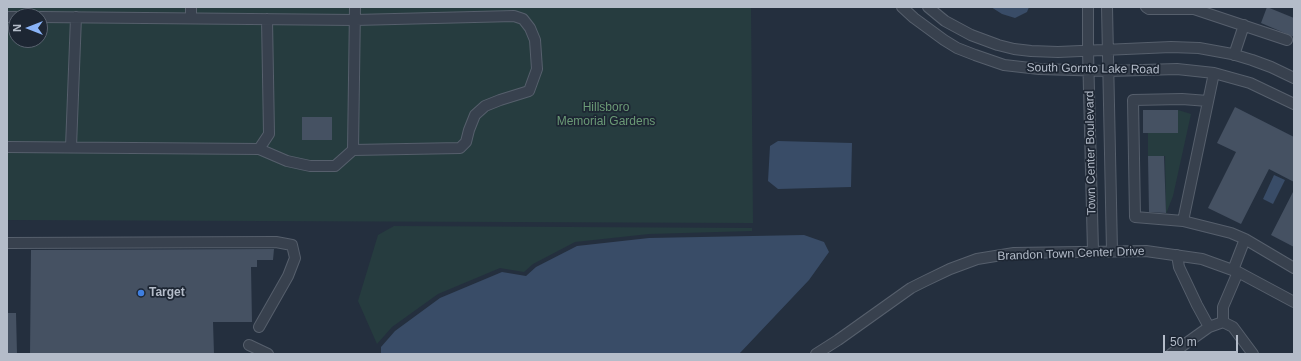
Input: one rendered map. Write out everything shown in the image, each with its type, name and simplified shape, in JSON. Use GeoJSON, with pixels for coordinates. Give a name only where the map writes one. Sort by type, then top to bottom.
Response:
{"type":"FeatureCollection","features":[{"type":"Feature","properties":{"kind":"street"},"geometry":{"type":"LineString","coordinates":[[191,7],[191,18]]}},
{"type":"Feature","properties":{"kind":"street"},"geometry":{"type":"LineString","coordinates":[[353,150],[355,7]]}},
{"type":"Feature","properties":{"kind":"street","name":"South Gornto Lake Road"},"geometry":{"type":"LineString","coordinates":[[902,7],[914,18],[944,40],[958,48],[1004,65],[1028,69],[1177,69],[1214,73],[1250,83],[1294,104]]}},
{"type":"Feature","properties":{"kind":"street","name":"South Gornto Lake Road"},"geometry":{"type":"LineString","coordinates":[[928,7],[945,21],[971,35],[1014,49],[1044,52],[1171,47],[1210,50],[1234,55],[1271,67],[1294,78]]}},
{"type":"Feature","properties":{"kind":"street","name":"Town Center Boulevard"},"geometry":{"type":"LineString","coordinates":[[1088,7],[1093,251]]}},
{"type":"Feature","properties":{"kind":"street","name":"Town Center Boulevard"},"geometry":{"type":"LineString","coordinates":[[1107,7],[1112,251]]}},
{"type":"Feature","properties":{"kind":"street"},"geometry":{"type":"LineString","coordinates":[[1146,7],[1149,9],[1199,9],[1287,40]]}},
{"type":"Feature","properties":{"kind":"street"},"geometry":{"type":"LineString","coordinates":[[7,147],[258,149],[287,160],[310,166],[335,166],[353,150],[460,148],[466,142],[468,130],[475,115],[485,106],[529,91],[536,70],[535,40],[530,28],[523,19],[514,16],[355,20],[48,17]]}},
{"type":"Feature","properties":{"kind":"street"},"geometry":{"type":"LineString","coordinates":[[71,147],[76,18]]}},
{"type":"Feature","properties":{"kind":"street"},"geometry":{"type":"LineString","coordinates":[[258,149],[269,134],[267,19]]}},
{"type":"Feature","properties":{"kind":"street"},"geometry":{"type":"LineString","coordinates":[[1234,55],[1244,25]]}},
{"type":"Feature","properties":{"kind":"street"},"geometry":{"type":"LineString","coordinates":[[1183,221],[1214,73]]}},
{"type":"Feature","properties":{"kind":"street"},"geometry":{"type":"LineString","coordinates":[[1208,101],[1182,99],[1133,100],[1136,217],[1183,221],[1231,233],[1294,268]]}},
{"type":"Feature","properties":{"kind":"street"},"geometry":{"type":"LineString","coordinates":[[1223,322],[1223,307],[1245,240]]}},
{"type":"Feature","properties":{"kind":"street"},"geometry":{"type":"LineString","coordinates":[[7,243],[276,242],[292,245],[295,258],[288,276],[259,327]]}},
{"type":"Feature","properties":{"kind":"street","name":"Brandon Town Center Drive"},"geometry":{"type":"LineString","coordinates":[[816,354],[911,288],[950,269],[977,259],[1000,255],[1093,251],[1146,251],[1177,255],[1202,259],[1235,271],[1294,302]]}},
{"type":"Feature","properties":{"kind":"street"},"geometry":{"type":"LineString","coordinates":[[1177,255],[1179,267],[1209,327]]}},
{"type":"Feature","properties":{"kind":"street"},"geometry":{"type":"LineString","coordinates":[[1171,354],[1209,327],[1223,322],[1232,327],[1253,354]]}},
{"type":"Feature","properties":{"kind":"street"},"geometry":{"type":"LineString","coordinates":[[249,345],[268,354]]}},
{"type":"Feature","properties":{"kind":"green space","name":"Hillsboro Memorial Gardens"},"geometry":{"type":"Polygon","coordinates":[[[7,7],[751,7],[753,223],[7,220],[7,7]]]}},
{"type":"Feature","properties":{"kind":"green space"},"geometry":{"type":"Polygon","coordinates":[[[1178,110],[1191,114],[1173,196],[1166,214],[1165,156],[1148,156],[1148,133],[1178,133],[1178,110]]]}},
{"type":"Feature","properties":{"kind":"green space"},"geometry":{"type":"Polygon","coordinates":[[[394,226],[752,228],[752,231],[649,234],[575,242],[533,264],[524,272],[500,268],[438,294],[392,327],[377,344],[358,301],[378,235],[394,226]]]}},
{"type":"Feature","properties":{"kind":"water"},"geometry":{"type":"Polygon","coordinates":[[[991,7],[1029,7],[1027,12],[1015,18],[1002,14],[991,7]]]}},
{"type":"Feature","properties":{"kind":"water"},"geometry":{"type":"Polygon","coordinates":[[[778,141],[852,143],[851,187],[778,189],[768,181],[770,146],[778,141]]]}},
{"type":"Feature","properties":{"kind":"water"},"geometry":{"type":"Polygon","coordinates":[[[1274,175],[1285,180],[1273,204],[1263,199],[1274,175]]]}},
{"type":"Feature","properties":{"kind":"water"},"geometry":{"type":"Polygon","coordinates":[[[804,235],[824,242],[829,252],[809,280],[739,354],[381,354],[381,347],[395,331],[440,298],[502,272],[526,276],[536,267],[577,246],[649,238],[804,235]]]}},
{"type":"Feature","properties":{"kind":"building"},"geometry":{"type":"Polygon","coordinates":[[[1267,7],[1294,18],[1294,37],[1261,23],[1267,7]]]}},
{"type":"Feature","properties":{"kind":"building"},"geometry":{"type":"Polygon","coordinates":[[[1235,107],[1294,137],[1294,182],[1269,169],[1241,224],[1208,208],[1236,152],[1217,143],[1235,107]]]}},
{"type":"Feature","properties":{"kind":"building"},"geometry":{"type":"Polygon","coordinates":[[[1143,110],[1178,110],[1178,133],[1143,133],[1143,110]]]}},
{"type":"Feature","properties":{"kind":"building"},"geometry":{"type":"Polygon","coordinates":[[[302,117],[332,117],[332,140],[302,140],[302,117]]]}},
{"type":"Feature","properties":{"kind":"building"},"geometry":{"type":"Polygon","coordinates":[[[1148,156],[1164,156],[1166,213],[1149,212],[1148,156]]]}},
{"type":"Feature","properties":{"kind":"building"},"geometry":{"type":"Polygon","coordinates":[[[1294,190],[1294,247],[1271,235],[1294,190]]]}},
{"type":"Feature","properties":{"kind":"building","name":"Target"},"geometry":{"type":"Polygon","coordinates":[[[274,249],[273,260],[257,260],[257,267],[251,267],[252,322],[213,322],[214,354],[30,354],[31,250],[274,249]]]}},
{"type":"Feature","properties":{"kind":"building"},"geometry":{"type":"Polygon","coordinates":[[[7,313],[16,313],[17,354],[7,354],[7,313]]]}},
{"type":"Feature","properties":{"kind":"place","name":"Target"},"geometry":{"type":"Point","coordinates":[141,293]}}]}
